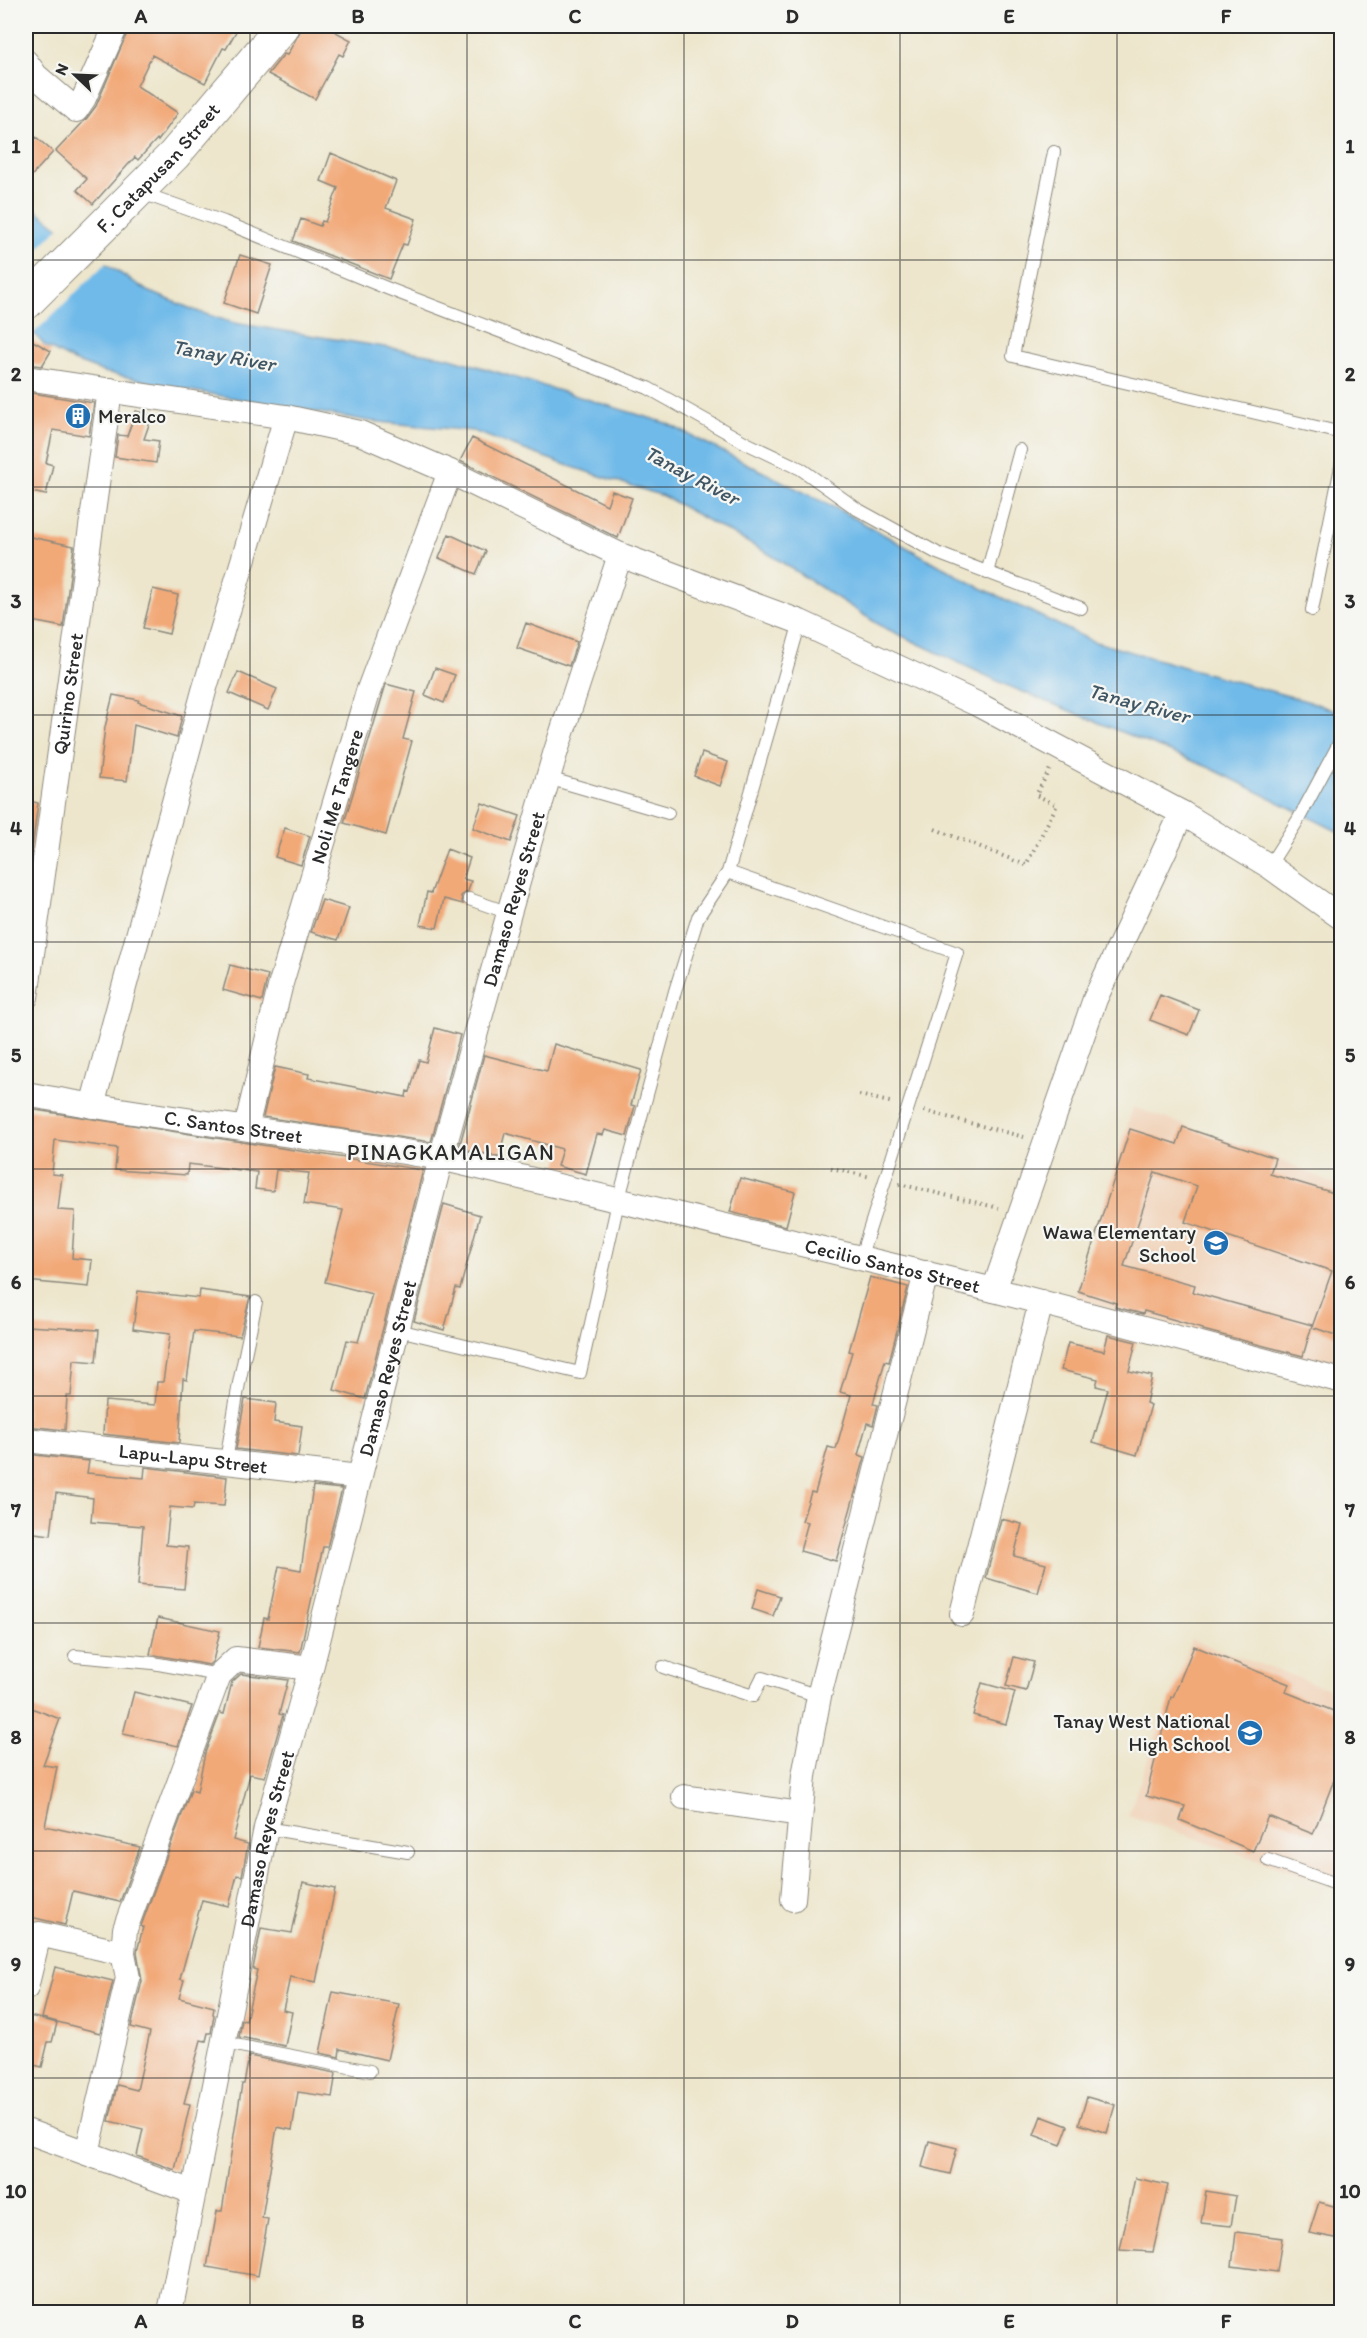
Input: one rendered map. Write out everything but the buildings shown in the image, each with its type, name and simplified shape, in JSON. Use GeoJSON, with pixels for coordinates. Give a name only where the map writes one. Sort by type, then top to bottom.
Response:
{"type":"FeatureCollection","features":[{"type":"Feature","properties":{"kind":"main road","name":"F. Catapusan Street"},"geometry":{"type":"LineString","coordinates":[[26,303],[174,155],[282,26]]}},
{"type":"Feature","properties":{"kind":"street"},"geometry":{"type":"LineString","coordinates":[[26,62],[36,76],[76,110],[93,80],[116,26]]}},
{"type":"Feature","properties":{"kind":"street"},"geometry":{"type":"LineString","coordinates":[[26,378],[286,417],[360,433],[450,472],[620,555],[800,622],[977,704],[1182,813],[1269,866],[1341,918]]}},
{"type":"Feature","properties":{"kind":"street","name":"Quirino Street"},"geometry":{"type":"LineString","coordinates":[[26,997],[110,390]]}},
{"type":"Feature","properties":{"kind":"street"},"geometry":{"type":"LineString","coordinates":[[92,1107],[204,691],[286,417]]}},
{"type":"Feature","properties":{"kind":"street","name":"Noli Me Tangere"},"geometry":{"type":"LineString","coordinates":[[246,1128],[281,983],[368,692],[450,472]]}},
{"type":"Feature","properties":{"kind":"street","name":"Damaso Reyes Street"},"geometry":{"type":"LineString","coordinates":[[170,2313],[266,1828],[360,1477],[441,1158],[509,913],[548,778],[620,555]]}},
{"type":"Feature","properties":{"kind":"street"},"geometry":{"type":"LineString","coordinates":[[994,1290],[1095,999],[1182,813]]}},
{"type":"Feature","properties":{"kind":"street","name":"C. Santos Street"},"geometry":{"type":"LineString","coordinates":[[26,1094],[92,1107],[353,1143],[441,1158]]}},
{"type":"Feature","properties":{"kind":"street","name":"Cecilio Santos Street"},"geometry":{"type":"LineString","coordinates":[[441,1158],[618,1202],[926,1273],[1341,1380]]}},
{"type":"Feature","properties":{"kind":"street"},"geometry":{"type":"LineString","coordinates":[[793,1899],[804,1776],[819,1696],[926,1273]]}},
{"type":"Feature","properties":{"kind":"street"},"geometry":{"type":"LineString","coordinates":[[962,1614],[1041,1302]]}},
{"type":"Feature","properties":{"kind":"street","name":"Lapu-Lapu Street"},"geometry":{"type":"LineString","coordinates":[[26,1440],[360,1477]]}},
{"type":"Feature","properties":{"kind":"street"},"geometry":{"type":"LineString","coordinates":[[87,2153],[128,1978],[123,1953],[124,1929],[219,1675],[236,1659],[310,1668]]}},
{"type":"Feature","properties":{"kind":"street"},"geometry":{"type":"LineString","coordinates":[[684,1797],[800,1814]]}},
{"type":"Feature","properties":{"kind":"street"},"geometry":{"type":"LineString","coordinates":[[26,1989],[39,1934],[123,1953]]}},
{"type":"Feature","properties":{"kind":"street"},"geometry":{"type":"LineString","coordinates":[[26,2131],[193,2192]]}},
{"type":"Feature","properties":{"kind":"lane"},"geometry":{"type":"LineString","coordinates":[[1054,152],[1012,356],[1341,433]]}},
{"type":"Feature","properties":{"kind":"lane"},"geometry":{"type":"LineString","coordinates":[[138,192],[224,222],[389,289],[648,388],[748,444],[801,469],[857,509],[937,553],[1081,608]]}},
{"type":"Feature","properties":{"kind":"lane"},"geometry":{"type":"LineString","coordinates":[[987,573],[1020,450]]}},
{"type":"Feature","properties":{"kind":"lane"},"geometry":{"type":"LineString","coordinates":[[1312,610],[1341,462]]}},
{"type":"Feature","properties":{"kind":"lane"},"geometry":{"type":"LineString","coordinates":[[398,1330],[580,1373],[618,1202],[675,991],[698,917],[728,872],[800,622]]}},
{"type":"Feature","properties":{"kind":"lane"},"geometry":{"type":"LineString","coordinates":[[1269,866],[1298,820],[1341,738]]}},
{"type":"Feature","properties":{"kind":"lane"},"geometry":{"type":"LineString","coordinates":[[548,778],[668,813]]}},
{"type":"Feature","properties":{"kind":"lane"},"geometry":{"type":"LineString","coordinates":[[728,872],[957,953],[860,1259]]}},
{"type":"Feature","properties":{"kind":"lane"},"geometry":{"type":"LineString","coordinates":[[469,899],[509,913]]}},
{"type":"Feature","properties":{"kind":"lane"},"geometry":{"type":"LineString","coordinates":[[226,1461],[256,1302]]}},
{"type":"Feature","properties":{"kind":"lane"},"geometry":{"type":"LineString","coordinates":[[75,1656],[153,1663],[219,1675]]}},
{"type":"Feature","properties":{"kind":"lane"},"geometry":{"type":"LineString","coordinates":[[663,1667],[753,1696],[762,1678],[819,1696]]}},
{"type":"Feature","properties":{"kind":"lane"},"geometry":{"type":"LineString","coordinates":[[266,1828],[408,1852]]}},
{"type":"Feature","properties":{"kind":"lane"},"geometry":{"type":"LineString","coordinates":[[1268,1860],[1341,1886]]}},
{"type":"Feature","properties":{"kind":"lane"},"geometry":{"type":"LineString","coordinates":[[224,2043],[370,2071]]}},
{"type":"Feature","properties":{"kind":"path"},"geometry":{"type":"LineString","coordinates":[[934,829],[1026,866],[1057,805],[1035,795],[1062,748]]}},
{"type":"Feature","properties":{"kind":"path"},"geometry":{"type":"LineString","coordinates":[[859,1095],[1045,1143]]}},
{"type":"Feature","properties":{"kind":"path"},"geometry":{"type":"LineString","coordinates":[[831,1168],[1020,1213]]}},
{"type":"Feature","properties":{"kind":"shaded area","name":"Wawa Elementary School"},"geometry":{"type":"Polygon","coordinates":[[[1133,1107],[1275,1157],[1341,1188],[1342,1360],[1338,1369],[1074,1298],[1133,1107]]]}},
{"type":"Feature","properties":{"kind":"shaded area","name":"Tanay West National High School"},"geometry":{"type":"Polygon","coordinates":[[[1191,1640],[1341,1693],[1341,1773],[1325,1819],[1341,1826],[1341,1889],[1128,1815],[1191,1640]]]}},
{"type":"Feature","properties":{"kind":"water","name":"Tanay River"},"geometry":{"type":"Polygon","coordinates":[[[26,202],[104,263],[148,291],[199,312],[234,323],[447,357],[666,423],[843,512],[973,584],[1092,641],[1317,704],[1341,714],[1341,833],[1210,768],[1006,685],[881,626],[769,554],[663,496],[563,464],[473,431],[369,421],[187,390],[104,372],[74,361],[45,346],[26,324],[26,202]]]}},
{"type":"Feature","properties":{"kind":"pier"},"geometry":{"type":"Polygon","coordinates":[[[62,225],[108,261],[32,335],[26,327],[26,261],[62,225]]]}},
{"type":"Feature","properties":{"kind":"place","name":"Meralco"},"geometry":{"type":"Point","coordinates":[78,416]}},
{"type":"Feature","properties":{"kind":"place","name":"Wawa Elementary School"},"geometry":{"type":"Point","coordinates":[1216,1243]}},
{"type":"Feature","properties":{"kind":"place","name":"Tanay West National High School"},"geometry":{"type":"Point","coordinates":[1250,1733]}},
{"type":"Feature","properties":{"kind":"district","name":"PINAGKAMALIGAN"},"geometry":{"type":"Point","coordinates":[451,1152]}}]}
